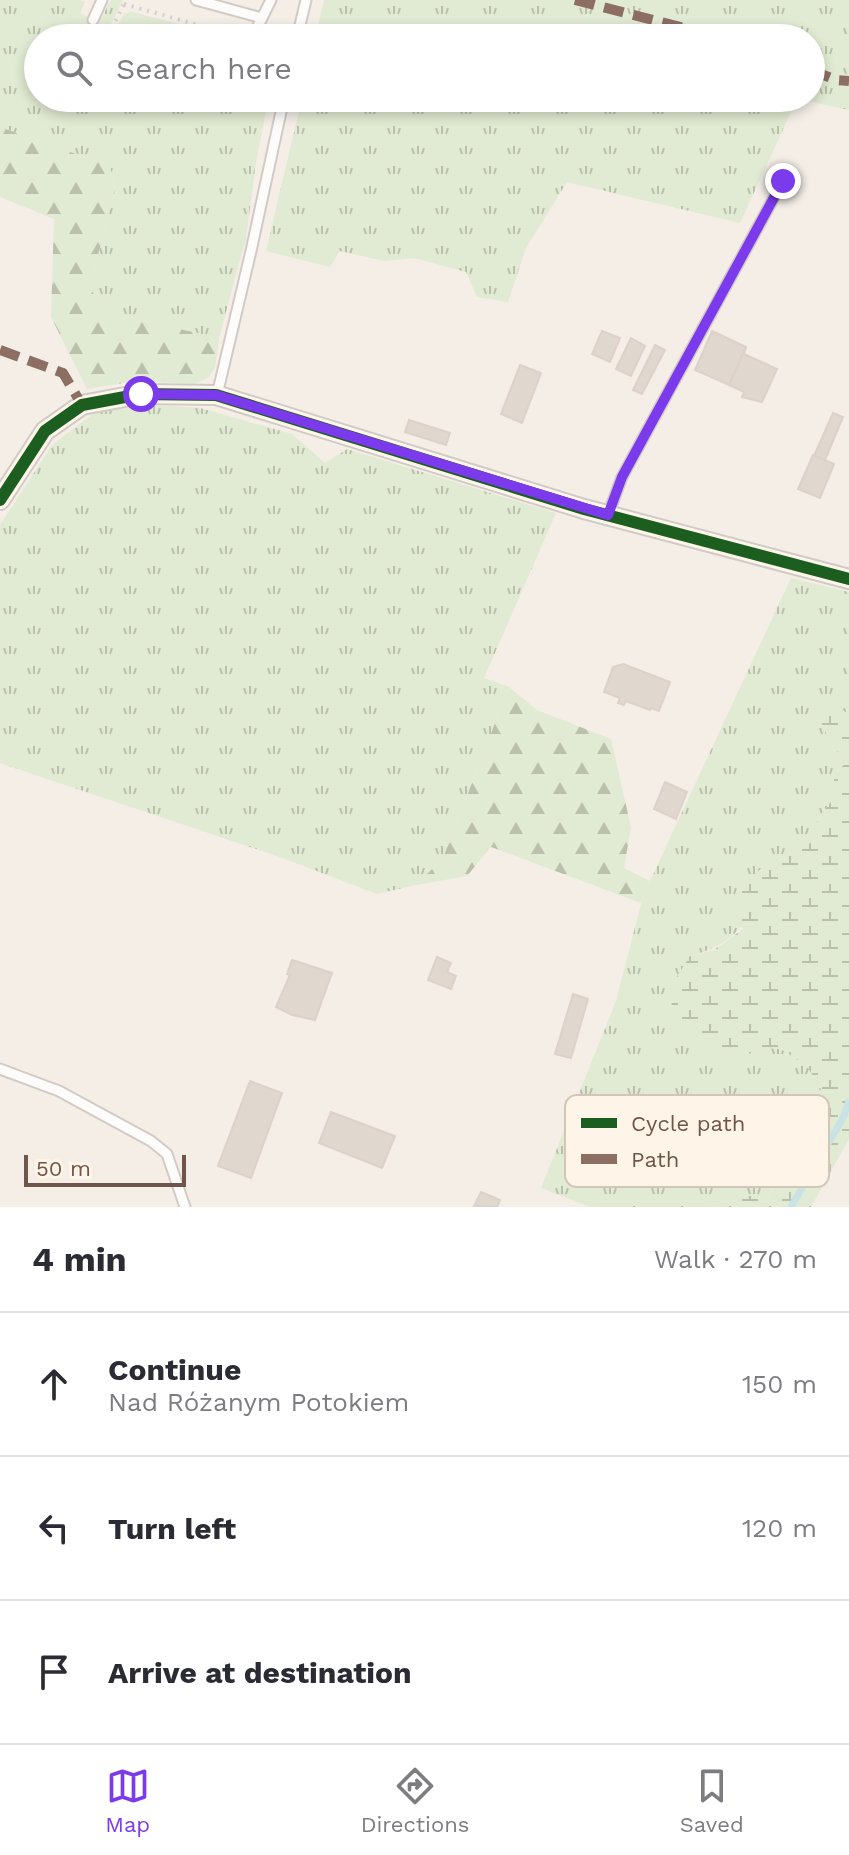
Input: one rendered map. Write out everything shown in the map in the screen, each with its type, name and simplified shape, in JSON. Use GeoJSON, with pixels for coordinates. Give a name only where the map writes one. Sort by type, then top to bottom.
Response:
{"type":"FeatureCollection","features":[{"type":"Feature","properties":{"kind":"street"},"geometry":{"type":"LineString","coordinates":[[0,500],[45,431],[82,405],[141,394],[216,395],[608,515],[849,579]]}},
{"type":"Feature","properties":{"kind":"lane"},"geometry":{"type":"LineString","coordinates":[[93,20],[102,0]]}},
{"type":"Feature","properties":{"kind":"lane"},"geometry":{"type":"LineString","coordinates":[[196,0],[262,18]]}},
{"type":"Feature","properties":{"kind":"lane"},"geometry":{"type":"LineString","coordinates":[[259,24],[271,0]]}},
{"type":"Feature","properties":{"kind":"lane"},"geometry":{"type":"LineString","coordinates":[[300,24],[306,0]]}},
{"type":"Feature","properties":{"kind":"lane"},"geometry":{"type":"LineString","coordinates":[[216,395],[281,112]]}},
{"type":"Feature","properties":{"kind":"lane"},"geometry":{"type":"LineString","coordinates":[[608,515],[622,477],[783,181]]}},
{"type":"Feature","properties":{"kind":"lane"},"geometry":{"type":"LineString","coordinates":[[0,1069],[59,1091],[151,1141],[167,1154],[185,1207]]}},
{"type":"Feature","properties":{"kind":"path"},"geometry":{"type":"LineString","coordinates":[[114,24],[125,2],[199,24]]}},
{"type":"Feature","properties":{"kind":"green space"},"geometry":{"type":"Polygon","coordinates":[[[0,0],[80,0],[85,2],[80,13],[99,23],[111,0],[123,0],[111,24],[24,24],[24,112],[266,112],[246,238],[219,338],[101,311],[90,286],[115,190],[110,166],[0,127],[0,0]]]}},
{"type":"Feature","properties":{"kind":"green space"},"geometry":{"type":"Polygon","coordinates":[[[324,0],[849,0],[849,110],[825,105],[825,24],[318,24],[324,0]]]}},
{"type":"Feature","properties":{"kind":"green space"},"geometry":{"type":"Polygon","coordinates":[[[125,13],[179,24],[118,24],[125,13]]]}},
{"type":"Feature","properties":{"kind":"green space"},"geometry":{"type":"Polygon","coordinates":[[[299,112],[791,112],[740,223],[567,182],[526,248],[508,302],[477,297],[466,272],[414,258],[384,261],[340,251],[330,267],[266,251],[299,112]]]}},
{"type":"Feature","properties":{"kind":"green space"},"geometry":{"type":"Polygon","coordinates":[[[0,127],[110,166],[115,190],[90,286],[101,311],[219,338],[215,368],[208,378],[194,384],[137,381],[87,389],[51,317],[54,219],[0,197],[0,127]]]}},
{"type":"Feature","properties":{"kind":"green space"},"geometry":{"type":"Polygon","coordinates":[[[145,405],[200,408],[292,434],[325,463],[347,449],[556,513],[484,678],[509,687],[443,858],[416,885],[377,894],[277,856],[0,763],[0,525],[52,445],[94,413],[145,405]]]}},
{"type":"Feature","properties":{"kind":"green space"},"geometry":{"type":"Polygon","coordinates":[[[791,578],[849,592],[849,714],[834,706],[831,745],[847,760],[834,775],[834,798],[818,818],[816,840],[790,854],[775,855],[754,906],[738,931],[710,949],[690,956],[742,1056],[767,1048],[781,1049],[808,1066],[821,1089],[819,1095],[578,1095],[616,1001],[650,881],[791,578]]]}},
{"type":"Feature","properties":{"kind":"green space"},"geometry":{"type":"Polygon","coordinates":[[[509,687],[537,710],[611,739],[631,827],[624,868],[650,881],[641,903],[491,847],[467,876],[416,885],[443,858],[509,687]]]}},
{"type":"Feature","properties":{"kind":"green space"},"geometry":{"type":"Polygon","coordinates":[[[834,706],[849,714],[849,1139],[829,1175],[829,1095],[819,1095],[821,1089],[807,1066],[781,1049],[767,1048],[742,1056],[721,1054],[672,1021],[671,986],[690,956],[714,950],[743,929],[739,920],[739,890],[775,855],[790,854],[816,840],[818,818],[834,798],[834,775],[847,761],[831,745],[820,719],[834,706]]]}},
{"type":"Feature","properties":{"kind":"green space"},"geometry":{"type":"Polygon","coordinates":[[[565,1128],[565,1187],[774,1187],[768,1197],[735,1196],[707,1207],[590,1207],[541,1188],[565,1128]]]}},
{"type":"Feature","properties":{"kind":"green space"},"geometry":{"type":"Polygon","coordinates":[[[774,1187],[822,1187],[811,1207],[707,1207],[735,1196],[769,1196],[774,1187]]]}},
{"type":"Feature","properties":{"kind":"building"},"geometry":{"type":"Polygon","coordinates":[[[602,331],[620,338],[610,362],[592,354],[602,331]]]}},
{"type":"Feature","properties":{"kind":"building"},"geometry":{"type":"Polygon","coordinates":[[[712,331],[746,347],[729,385],[695,370],[712,331]]]}},
{"type":"Feature","properties":{"kind":"building"},"geometry":{"type":"Polygon","coordinates":[[[631,338],[645,346],[631,376],[616,369],[631,338]]]}},
{"type":"Feature","properties":{"kind":"building"},"geometry":{"type":"Polygon","coordinates":[[[655,345],[665,350],[642,394],[633,390],[655,345]]]}},
{"type":"Feature","properties":{"kind":"building"},"geometry":{"type":"Polygon","coordinates":[[[746,347],[744,354],[777,369],[762,402],[742,397],[744,392],[729,385],[746,347]]]}},
{"type":"Feature","properties":{"kind":"building"},"geometry":{"type":"Polygon","coordinates":[[[520,365],[541,373],[522,423],[501,414],[520,365]]]}},
{"type":"Feature","properties":{"kind":"building"},"geometry":{"type":"Polygon","coordinates":[[[833,413],[843,417],[825,460],[814,456],[833,413]]]}},
{"type":"Feature","properties":{"kind":"building"},"geometry":{"type":"Polygon","coordinates":[[[409,420],[450,433],[446,445],[405,432],[409,420]]]}},
{"type":"Feature","properties":{"kind":"building"},"geometry":{"type":"Polygon","coordinates":[[[813,455],[834,464],[820,498],[798,489],[813,455]]]}},
{"type":"Feature","properties":{"kind":"building"},"geometry":{"type":"Polygon","coordinates":[[[623,664],[670,682],[659,711],[626,701],[624,705],[618,703],[620,698],[604,692],[613,667],[623,664]]]}},
{"type":"Feature","properties":{"kind":"building"},"geometry":{"type":"Polygon","coordinates":[[[665,782],[687,792],[676,819],[654,809],[665,782]]]}},
{"type":"Feature","properties":{"kind":"building"},"geometry":{"type":"Polygon","coordinates":[[[437,957],[451,963],[447,972],[456,976],[451,989],[428,980],[437,957]]]}},
{"type":"Feature","properties":{"kind":"building"},"geometry":{"type":"Polygon","coordinates":[[[292,960],[332,973],[315,1020],[292,1015],[276,1007],[290,975],[287,974],[292,960]]]}},
{"type":"Feature","properties":{"kind":"building"},"geometry":{"type":"Polygon","coordinates":[[[573,994],[588,999],[571,1058],[555,1054],[573,994]]]}},
{"type":"Feature","properties":{"kind":"building"},"geometry":{"type":"Polygon","coordinates":[[[250,1081],[282,1093],[251,1178],[218,1166],[250,1081]]]}},
{"type":"Feature","properties":{"kind":"building"},"geometry":{"type":"Polygon","coordinates":[[[331,1112],[395,1136],[382,1168],[319,1143],[331,1112]]]}},
{"type":"Feature","properties":{"kind":"building"},"geometry":{"type":"Polygon","coordinates":[[[481,1192],[500,1200],[497,1207],[474,1206],[481,1192]]]}},
{"type":"Feature","properties":{"kind":"waterway"},"geometry":{"type":"LineString","coordinates":[[829,1142],[849,1102]]}},
{"type":"Feature","properties":{"kind":"waterway"},"geometry":{"type":"LineString","coordinates":[[791,1207],[803,1187]]}},
{"type":"Feature","properties":{"kind":"marked path"},"geometry":{"type":"LineString","coordinates":[[575,0],[668,24]]}},
{"type":"Feature","properties":{"kind":"marked path"},"geometry":{"type":"LineString","coordinates":[[825,76],[849,81]]}},
{"type":"Feature","properties":{"kind":"marked path"},"geometry":{"type":"LineString","coordinates":[[0,350],[63,373],[82,405]]}},
{"type":"Feature","properties":{"kind":"cycle path"},"geometry":{"type":"LineString","coordinates":[[0,500],[45,431],[82,405],[141,394],[216,395],[584,509],[849,579]]}},
{"type":"Feature","properties":{"kind":"route"},"geometry":{"type":"LineString","coordinates":[[141,394],[216,395],[608,515],[622,477],[783,181]]}}]}
